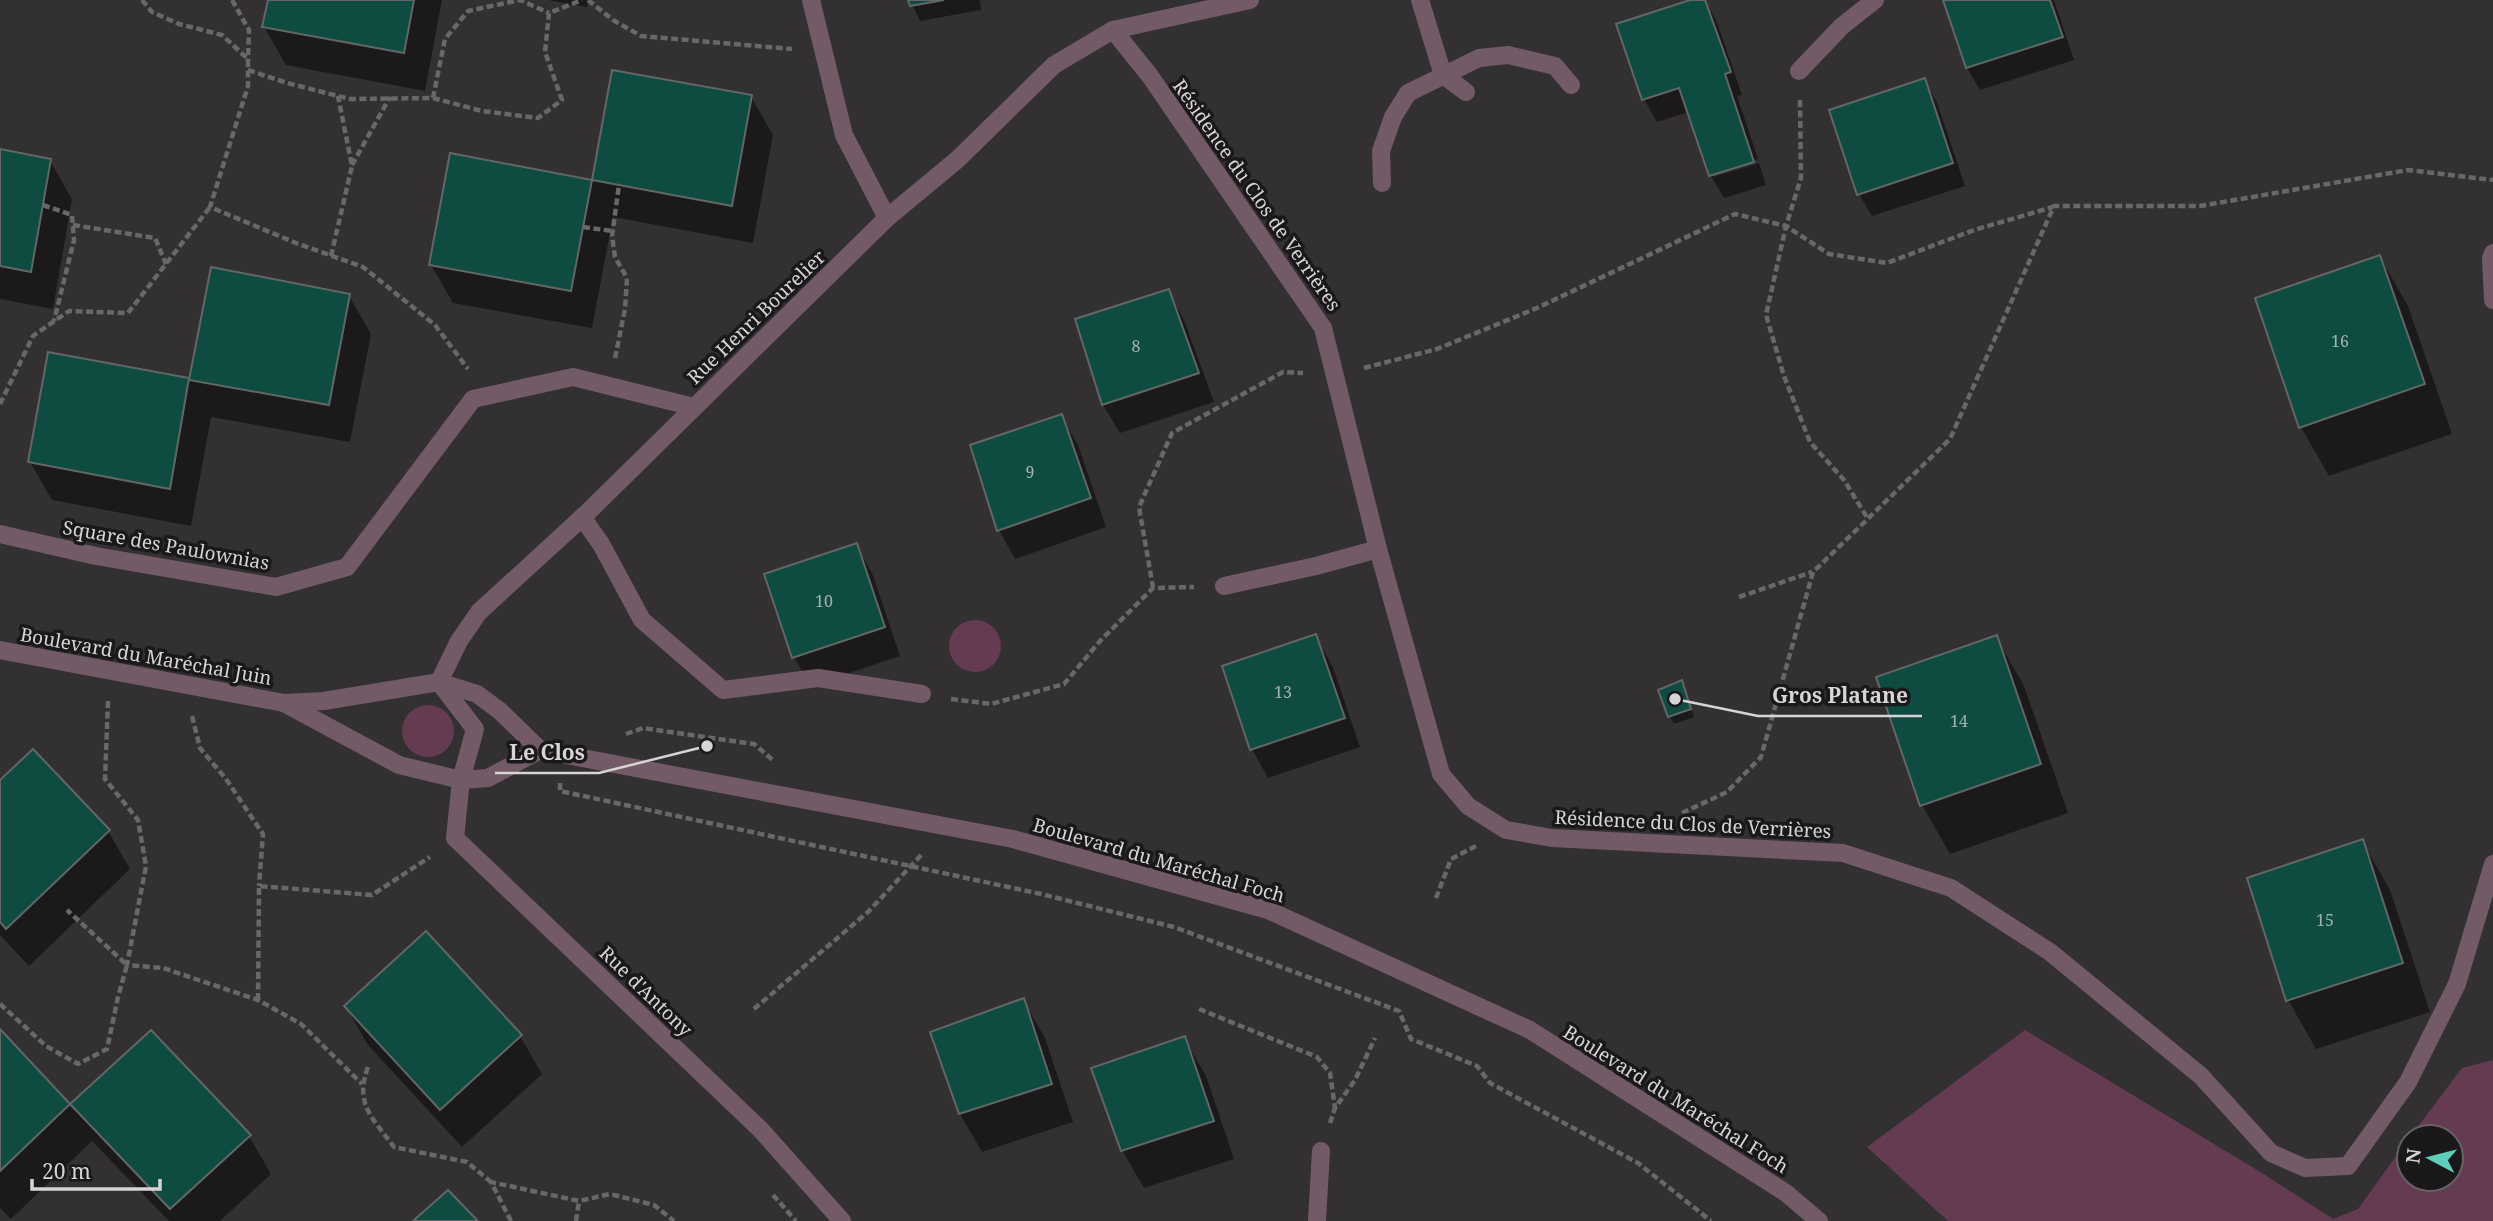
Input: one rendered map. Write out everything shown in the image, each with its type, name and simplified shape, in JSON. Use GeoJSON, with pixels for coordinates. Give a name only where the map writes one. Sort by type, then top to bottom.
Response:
{"type":"FeatureCollection","features":[{"type":"Feature","properties":{"kind":"street"},"geometry":{"type":"LineString","coordinates":[[811,0],[821,51],[844,135],[887,218]]}},
{"type":"Feature","properties":{"kind":"street"},"geometry":{"type":"LineString","coordinates":[[1420,0],[1443,75],[1466,92]]}},
{"type":"Feature","properties":{"kind":"street"},"geometry":{"type":"LineString","coordinates":[[1799,71],[1842,26],[1875,0]]}},
{"type":"Feature","properties":{"kind":"street","name":"Rue Henri Bourelier"},"geometry":{"type":"LineString","coordinates":[[439,682],[459,641],[479,612],[582,517],[887,218],[958,159],[1054,65],[1113,30],[1242,1]]}},
{"type":"Feature","properties":{"kind":"street","name":"Résidence du Clos de Verrières"},"geometry":{"type":"LineString","coordinates":[[1113,30],[1150,76],[1324,328],[1378,549],[1441,774],[1468,806],[1506,830],[1552,838],[1843,853],[1951,888],[2050,952],[2201,1076],[2271,1153],[2305,1168],[2348,1166],[2408,1082],[2457,984],[2493,864]]}},
{"type":"Feature","properties":{"kind":"street"},"geometry":{"type":"LineString","coordinates":[[1382,183],[1381,151],[1393,117],[1408,93],[1479,58],[1508,55],[1555,66],[1571,85]]}},
{"type":"Feature","properties":{"kind":"street"},"geometry":{"type":"LineString","coordinates":[[2493,253],[2493,300]]}},
{"type":"Feature","properties":{"kind":"street","name":"Square des Paulownias"},"geometry":{"type":"LineString","coordinates":[[0,534],[96,556],[276,587],[347,567],[474,399],[573,377],[694,407]]}},
{"type":"Feature","properties":{"kind":"street"},"geometry":{"type":"LineString","coordinates":[[582,517],[601,544],[642,620],[723,690],[818,678],[922,694]]}},
{"type":"Feature","properties":{"kind":"street"},"geometry":{"type":"LineString","coordinates":[[1224,586],[1378,549]]}},
{"type":"Feature","properties":{"kind":"street","name":"Boulevard du Maréchal Juin"},"geometry":{"type":"LineString","coordinates":[[0,650],[284,703],[324,701],[439,682],[477,694],[540,750],[488,778],[461,780],[399,765],[284,703]]}},
{"type":"Feature","properties":{"kind":"street"},"geometry":{"type":"LineString","coordinates":[[439,682],[475,729],[461,780],[455,838]]}},
{"type":"Feature","properties":{"kind":"street","name":"Boulevard du Maréchal Foch"},"geometry":{"type":"LineString","coordinates":[[540,750],[1013,839],[1268,910],[1530,1030],[1786,1193],[1819,1221]]}},
{"type":"Feature","properties":{"kind":"street","name":"Rue d'Antony"},"geometry":{"type":"LineString","coordinates":[[455,838],[761,1130],[842,1221]]}},
{"type":"Feature","properties":{"kind":"street"},"geometry":{"type":"LineString","coordinates":[[1317,1221],[1321,1151]]}},
{"type":"Feature","properties":{"kind":"path"},"geometry":{"type":"LineString","coordinates":[[0,404],[33,336],[69,311],[128,313],[210,207],[248,86],[248,59],[222,35],[179,24],[152,12],[142,0]]}},
{"type":"Feature","properties":{"kind":"path"},"geometry":{"type":"LineString","coordinates":[[232,0],[249,30],[248,71]]}},
{"type":"Feature","properties":{"kind":"path"},"geometry":{"type":"LineString","coordinates":[[433,98],[445,38],[468,11],[520,0],[549,13],[582,0]]}},
{"type":"Feature","properties":{"kind":"path"},"geometry":{"type":"LineString","coordinates":[[588,0],[613,20],[641,36],[821,51]]}},
{"type":"Feature","properties":{"kind":"path"},"geometry":{"type":"LineString","coordinates":[[248,71],[350,99],[433,98],[482,110],[538,118],[562,100],[545,52],[549,13]]}},
{"type":"Feature","properties":{"kind":"path"},"geometry":{"type":"LineString","coordinates":[[1799,71],[1801,178],[1786,226],[1766,315],[1784,376],[1810,442],[1844,480],[1868,519]]}},
{"type":"Feature","properties":{"kind":"path"},"geometry":{"type":"LineString","coordinates":[[338,96],[352,166]]}},
{"type":"Feature","properties":{"kind":"path"},"geometry":{"type":"LineString","coordinates":[[331,256],[352,166],[390,97]]}},
{"type":"Feature","properties":{"kind":"path"},"geometry":{"type":"LineString","coordinates":[[1153,588],[1139,507],[1172,433],[1283,372],[1334,374],[1382,365],[1437,349],[1537,308],[1735,214],[1786,226],[1829,254],[1887,263],[1974,230],[2054,206],[2200,206],[2408,170],[2493,180]]}},
{"type":"Feature","properties":{"kind":"path"},"geometry":{"type":"LineString","coordinates":[[610,386],[625,309],[627,278],[615,257],[612,231],[620,185]]}},
{"type":"Feature","properties":{"kind":"path"},"geometry":{"type":"LineString","coordinates":[[43,205],[72,215],[73,225],[74,240],[54,322]]}},
{"type":"Feature","properties":{"kind":"path"},"geometry":{"type":"LineString","coordinates":[[1739,597],[1812,572],[1950,439],[2054,206]]}},
{"type":"Feature","properties":{"kind":"path"},"geometry":{"type":"LineString","coordinates":[[210,207],[363,267],[435,325],[488,396]]}},
{"type":"Feature","properties":{"kind":"path"},"geometry":{"type":"LineString","coordinates":[[73,225],[155,238],[166,264]]}},
{"type":"Feature","properties":{"kind":"path"},"geometry":{"type":"LineString","coordinates":[[583,227],[612,231]]}},
{"type":"Feature","properties":{"kind":"path"},"geometry":{"type":"LineString","coordinates":[[1671,818],[1727,792],[1761,757],[1812,572]]}},
{"type":"Feature","properties":{"kind":"path"},"geometry":{"type":"LineString","coordinates":[[922,694],[991,704],[1065,684],[1100,641],[1153,588],[1224,586]]}},
{"type":"Feature","properties":{"kind":"path"},"geometry":{"type":"LineString","coordinates":[[1,1005],[46,1046],[78,1064],[107,1049],[146,866],[138,820],[105,779],[108,670]]}},
{"type":"Feature","properties":{"kind":"path"},"geometry":{"type":"LineString","coordinates":[[183,684],[200,748],[226,779],[263,834],[259,886],[258,1000]]}},
{"type":"Feature","properties":{"kind":"path"},"geometry":{"type":"LineString","coordinates":[[560,754],[560,790],[1041,894],[1174,927],[1399,1012],[1411,1039],[1477,1066],[1490,1083],[1638,1163],[1711,1221]]}},
{"type":"Feature","properties":{"kind":"path"},"geometry":{"type":"LineString","coordinates":[[754,1009],[868,912],[948,827]]}},
{"type":"Feature","properties":{"kind":"path"},"geometry":{"type":"LineString","coordinates":[[1436,898],[1451,859],[1506,830]]}},
{"type":"Feature","properties":{"kind":"path"},"geometry":{"type":"LineString","coordinates":[[259,886],[372,895],[455,838]]}},
{"type":"Feature","properties":{"kind":"path"},"geometry":{"type":"LineString","coordinates":[[67,910],[127,965],[163,968],[258,1000],[301,1024],[362,1084]]}},
{"type":"Feature","properties":{"kind":"path"},"geometry":{"type":"LineString","coordinates":[[1199,1009],[1317,1058],[1330,1073],[1335,1108]]}},
{"type":"Feature","properties":{"kind":"path"},"geometry":{"type":"LineString","coordinates":[[1321,1151],[1335,1108],[1355,1080],[1375,1038]]}},
{"type":"Feature","properties":{"kind":"path"},"geometry":{"type":"LineString","coordinates":[[368,1067],[362,1084],[365,1108],[394,1147],[467,1162],[491,1182],[511,1221]]}},
{"type":"Feature","properties":{"kind":"path"},"geometry":{"type":"LineString","coordinates":[[491,1182],[579,1201],[610,1194],[654,1205],[674,1221]]}},
{"type":"Feature","properties":{"kind":"path"},"geometry":{"type":"LineString","coordinates":[[576,1221],[579,1201]]}},
{"type":"Feature","properties":{"kind":"shaded area"},"geometry":{"type":"Polygon","coordinates":[[[975,620],[994,627],[1001,646],[994,665],[975,672],[956,665],[949,646],[956,627],[975,620]]]}},
{"type":"Feature","properties":{"kind":"shaded area"},"geometry":{"type":"Polygon","coordinates":[[[428,705],[447,712],[454,731],[447,750],[428,757],[409,750],[402,731],[409,712],[428,705]]]}},
{"type":"Feature","properties":{"kind":"shaded area"},"geometry":{"type":"Polygon","coordinates":[[[2025,1030],[2333,1219],[2358,1209],[2395,1157],[2395,1193],[2465,1193],[2465,1123],[2421,1123],[2462,1068],[2493,1060],[2493,1221],[1948,1221],[1867,1147],[2025,1030]]]}},
{"type":"Feature","properties":{"kind":"building"},"geometry":{"type":"Polygon","coordinates":[[[268,0],[414,0],[404,53],[262,27],[268,0]]]}},
{"type":"Feature","properties":{"kind":"building"},"geometry":{"type":"Polygon","coordinates":[[[908,0],[944,0],[910,6],[908,0]]]}},
{"type":"Feature","properties":{"kind":"building"},"geometry":{"type":"Polygon","coordinates":[[[1690,0],[1705,0],[1731,72],[1725,74],[1754,162],[1709,176],[1679,88],[1642,100],[1616,24],[1690,0]]]}},
{"type":"Feature","properties":{"kind":"building"},"geometry":{"type":"Polygon","coordinates":[[[1943,0],[2050,0],[2063,37],[1966,68],[1943,0]]]}},
{"type":"Feature","properties":{"kind":"building"},"geometry":{"type":"Polygon","coordinates":[[[612,70],[752,95],[732,206],[592,180],[612,70]]]}},
{"type":"Feature","properties":{"kind":"building"},"geometry":{"type":"Polygon","coordinates":[[[1925,78],[1953,163],[1857,195],[1829,110],[1925,78]]]}},
{"type":"Feature","properties":{"kind":"building"},"geometry":{"type":"Polygon","coordinates":[[[0,149],[51,159],[31,272],[0,266],[0,149]]]}},
{"type":"Feature","properties":{"kind":"building"},"geometry":{"type":"Polygon","coordinates":[[[450,153],[592,180],[571,291],[429,265],[450,153]]]}},
{"type":"Feature","properties":{"kind":"building"},"geometry":{"type":"Polygon","coordinates":[[[2380,255],[2425,384],[2299,428],[2255,298],[2380,255]]]}},
{"type":"Feature","properties":{"kind":"building"},"geometry":{"type":"Polygon","coordinates":[[[211,267],[350,294],[329,405],[189,380],[211,267]]]}},
{"type":"Feature","properties":{"kind":"building"},"geometry":{"type":"Polygon","coordinates":[[[1169,289],[1199,373],[1102,405],[1075,319],[1169,289]]]}},
{"type":"Feature","properties":{"kind":"building"},"geometry":{"type":"Polygon","coordinates":[[[48,352],[189,378],[170,489],[28,462],[48,352]]]}},
{"type":"Feature","properties":{"kind":"building"},"geometry":{"type":"Polygon","coordinates":[[[1062,414],[1091,498],[997,531],[970,445],[1062,414]]]}},
{"type":"Feature","properties":{"kind":"building"},"geometry":{"type":"Polygon","coordinates":[[[857,543],[885,627],[792,658],[764,574],[857,543]]]}},
{"type":"Feature","properties":{"kind":"building"},"geometry":{"type":"Polygon","coordinates":[[[1316,634],[1345,718],[1250,750],[1222,666],[1316,634]]]}},
{"type":"Feature","properties":{"kind":"building"},"geometry":{"type":"Polygon","coordinates":[[[1997,635],[2041,764],[1920,806],[1876,677],[1997,635]]]}},
{"type":"Feature","properties":{"kind":"building"},"geometry":{"type":"Polygon","coordinates":[[[1682,680],[1691,709],[1668,717],[1658,690],[1682,680]]]}},
{"type":"Feature","properties":{"kind":"building"},"geometry":{"type":"Polygon","coordinates":[[[33,749],[110,830],[6,929],[0,922],[0,780],[33,749]]]}},
{"type":"Feature","properties":{"kind":"building"},"geometry":{"type":"Polygon","coordinates":[[[2363,839],[2403,963],[2286,1001],[2247,878],[2363,839]]]}},
{"type":"Feature","properties":{"kind":"building"},"geometry":{"type":"Polygon","coordinates":[[[426,931],[522,1035],[440,1110],[344,1006],[426,931]]]}},
{"type":"Feature","properties":{"kind":"building"},"geometry":{"type":"Polygon","coordinates":[[[1024,998],[1052,1084],[959,1114],[930,1032],[1024,998]]]}},
{"type":"Feature","properties":{"kind":"building"},"geometry":{"type":"Polygon","coordinates":[[[0,1029],[70,1104],[0,1171],[0,1029]]]}},
{"type":"Feature","properties":{"kind":"building"},"geometry":{"type":"Polygon","coordinates":[[[151,1030],[251,1135],[170,1209],[70,1104],[151,1030]]]}},
{"type":"Feature","properties":{"kind":"building"},"geometry":{"type":"Polygon","coordinates":[[[1185,1036],[1214,1121],[1121,1151],[1091,1068],[1185,1036]]]}},
{"type":"Feature","properties":{"kind":"building"},"geometry":{"type":"Polygon","coordinates":[[[448,1190],[478,1221],[413,1221],[448,1190]]]}},
{"type":"Feature","properties":{"kind":"place","name":"Gros Platane"},"geometry":{"type":"Point","coordinates":[1675,699]}},
{"type":"Feature","properties":{"kind":"place","name":"Le Clos"},"geometry":{"type":"Point","coordinates":[707,746]}}]}
